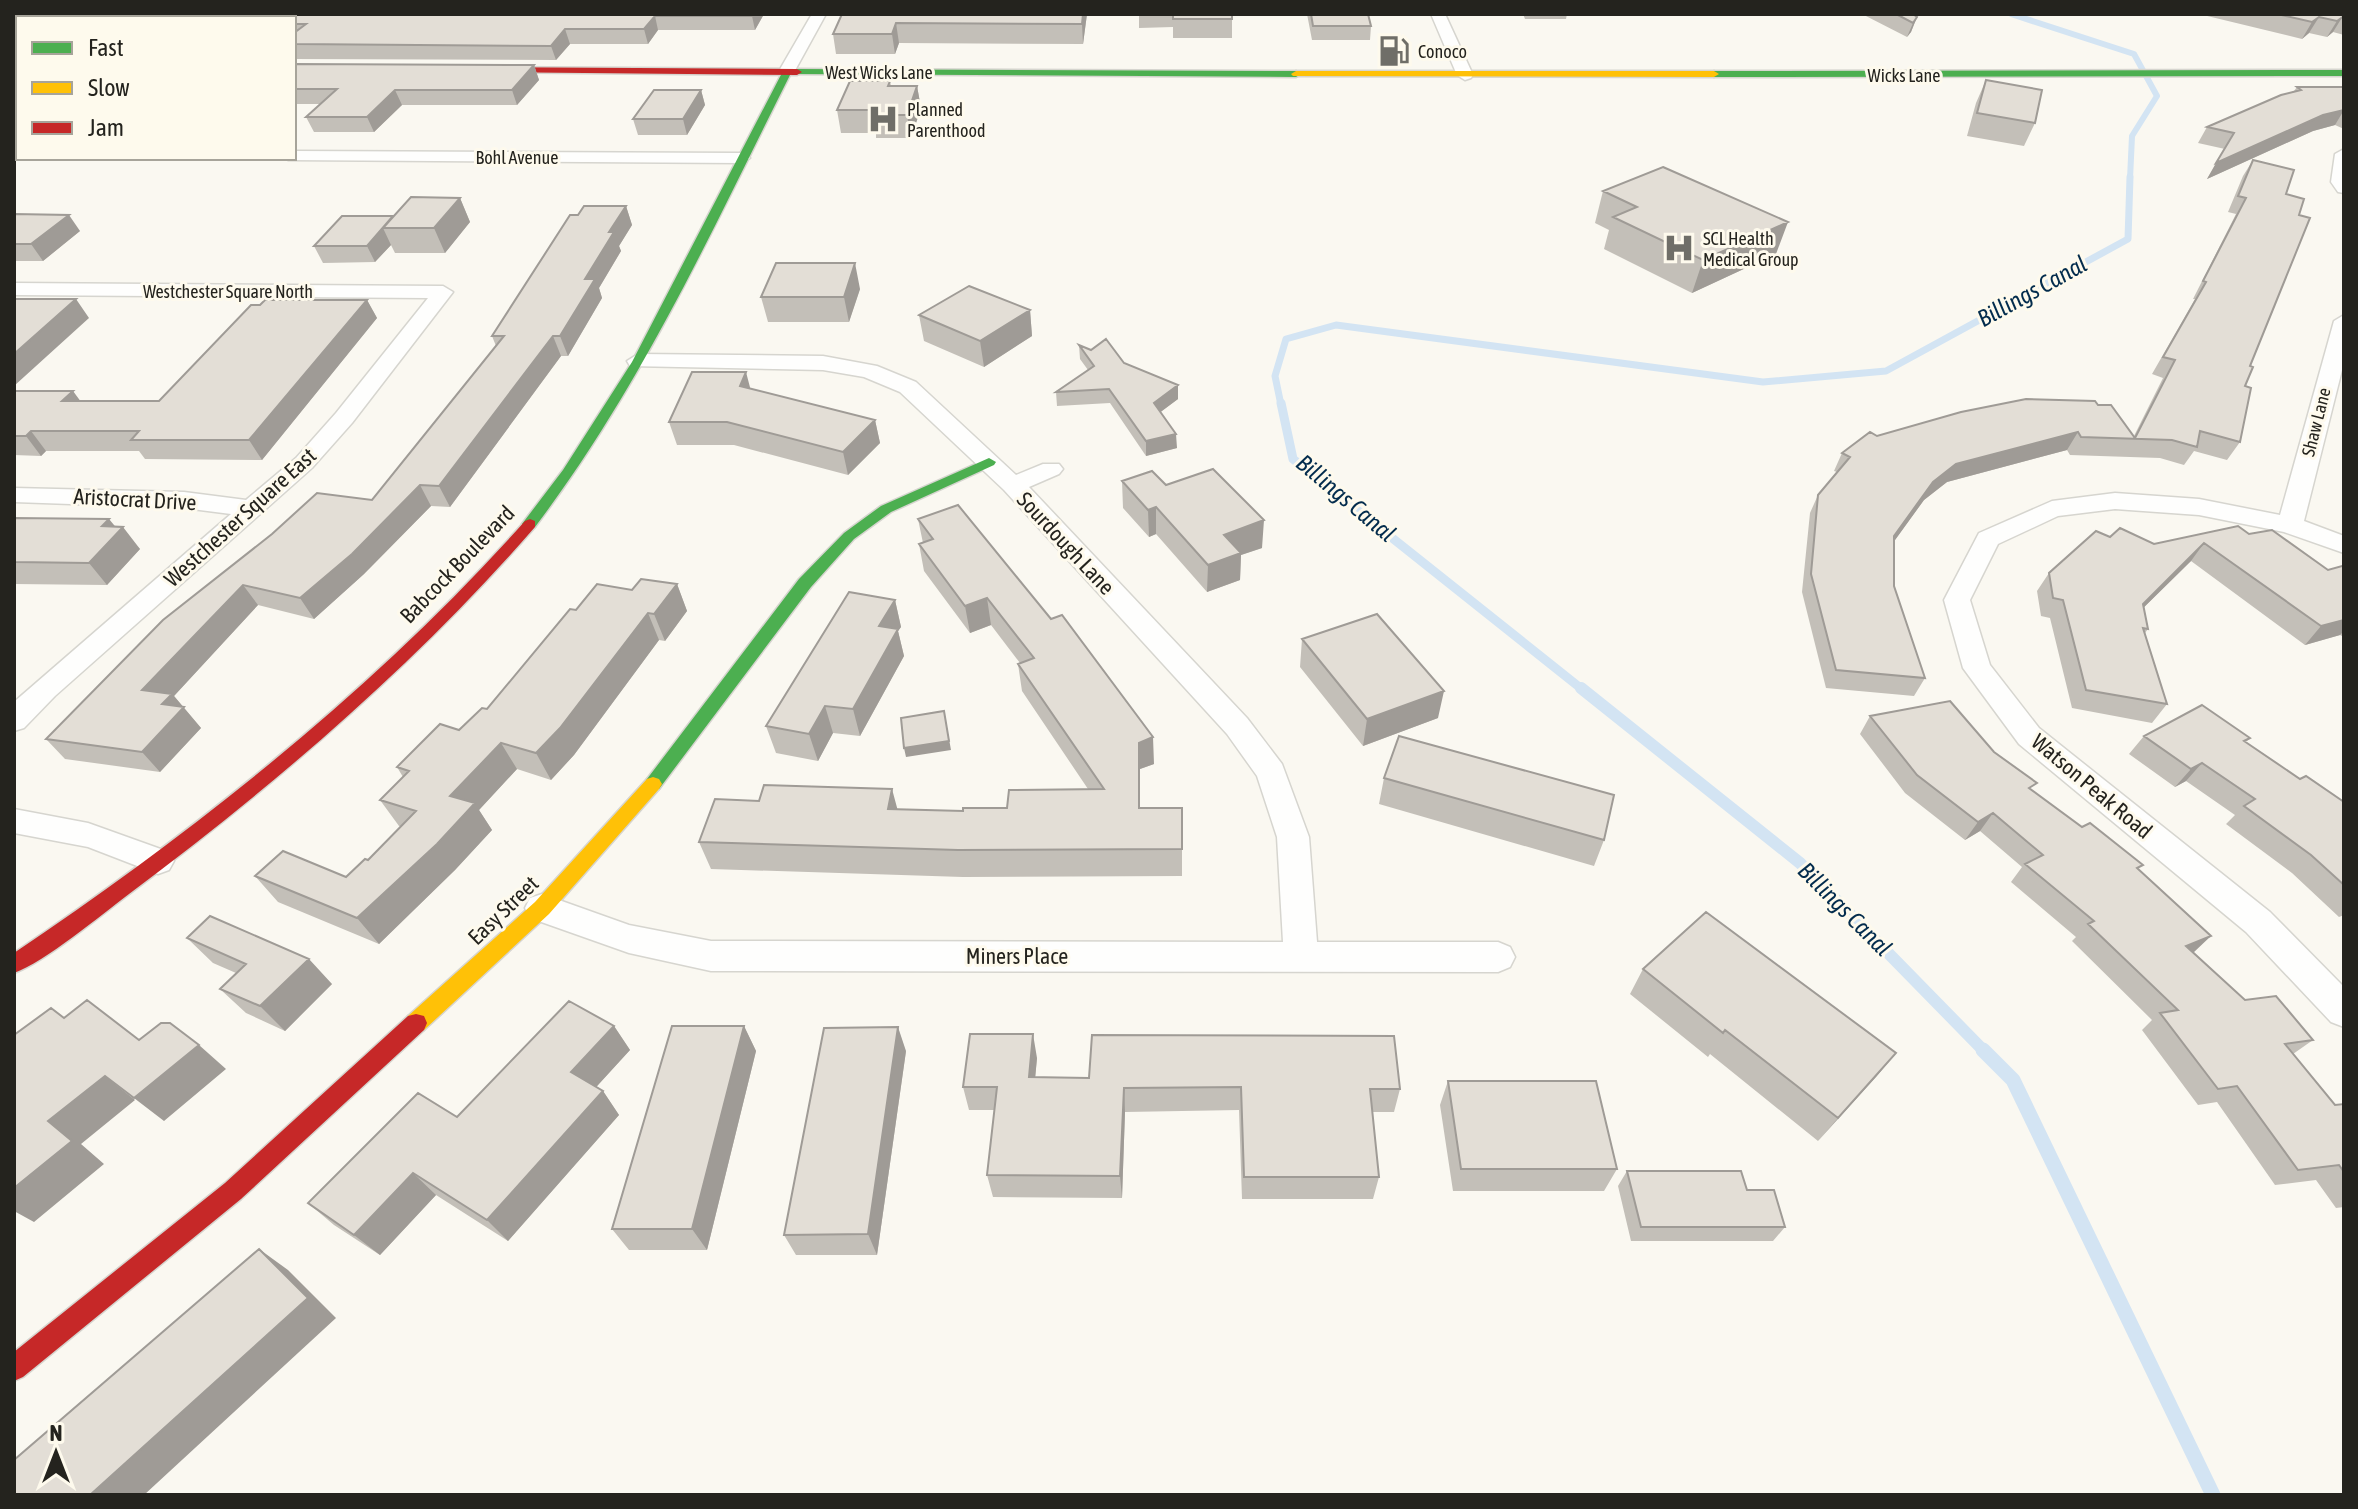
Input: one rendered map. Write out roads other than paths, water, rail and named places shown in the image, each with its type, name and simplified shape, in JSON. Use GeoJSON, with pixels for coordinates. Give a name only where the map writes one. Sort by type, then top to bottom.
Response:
{"type":"FeatureCollection","features":[{"type":"Feature","properties":{"kind":"main road","name":"West Wicks Lane"},"geometry":{"type":"LineString","coordinates":[[453,69],[1465,75]]}},
{"type":"Feature","properties":{"kind":"main road","name":"Babcock Boulevard"},"geometry":{"type":"LineString","coordinates":[[14,964],[158,861],[304,746],[428,631],[512,547],[571,470],[638,361],[787,71]]}},
{"type":"Feature","properties":{"kind":"main road","name":"Wicks Lane"},"geometry":{"type":"LineString","coordinates":[[1465,75],[2344,73]]}},
{"type":"Feature","properties":{"kind":"main road","name":"Easy Street"},"geometry":{"type":"LineString","coordinates":[[14,1368],[233,1191],[542,908],[638,803],[805,583],[849,536],[886,509],[989,462]]}},
{"type":"Feature","properties":{"kind":"street"},"geometry":{"type":"LineString","coordinates":[[787,71],[819,14]]}},
{"type":"Feature","properties":{"kind":"street"},"geometry":{"type":"LineString","coordinates":[[1438,14],[1465,75]]}},
{"type":"Feature","properties":{"kind":"street"},"geometry":{"type":"LineString","coordinates":[[2344,154],[2340,182],[2344,188]]}},
{"type":"Feature","properties":{"kind":"street","name":"Bohl Avenue"},"geometry":{"type":"LineString","coordinates":[[296,156],[741,158]]}},
{"type":"Feature","properties":{"kind":"street","name":"Westchester Square North"},"geometry":{"type":"LineString","coordinates":[[14,289],[443,292]]}},
{"type":"Feature","properties":{"kind":"street","name":"Westchester Square East"},"geometry":{"type":"LineString","coordinates":[[14,720],[148,598],[255,509],[304,463],[344,418],[443,292]]}},
{"type":"Feature","properties":{"kind":"street","name":"Shaw Lane"},"geometry":{"type":"LineString","coordinates":[[2290,525],[2344,321]]}},
{"type":"Feature","properties":{"kind":"street","name":"Sourdough Lane"},"geometry":{"type":"LineString","coordinates":[[638,361],[823,363],[869,371],[908,387],[1013,485],[1237,726],[1271,772],[1293,837],[1301,957]]}},
{"type":"Feature","properties":{"kind":"street"},"geometry":{"type":"LineString","coordinates":[[1013,485],[1051,469]]}},
{"type":"Feature","properties":{"kind":"street","name":"Aristocrat Drive"},"geometry":{"type":"LineString","coordinates":[[14,495],[184,500],[255,509]]}},
{"type":"Feature","properties":{"kind":"street","name":"Watson Peak Road"},"geometry":{"type":"LineString","coordinates":[[2344,545],[2290,525],[2199,507],[2129,502],[2052,509],[1988,539],[1957,600],[1977,668],[2029,736],[2258,922],[2344,1011]]}},
{"type":"Feature","properties":{"kind":"street"},"geometry":{"type":"LineString","coordinates":[[14,821],[62,827],[112,840],[158,861]]}},
{"type":"Feature","properties":{"kind":"street","name":"Miners Place"},"geometry":{"type":"LineString","coordinates":[[542,908],[629,939],[711,956],[1498,957]]}},
{"type":"Feature","properties":{"kind":"waterway","name":"Billings Canal"},"geometry":{"type":"LineString","coordinates":[[2011,14],[2134,54],[2157,96],[2132,136],[2130,179]]}},
{"type":"Feature","properties":{"kind":"waterway","name":"Billings Canal"},"geometry":{"type":"LineString","coordinates":[[1281,405],[1275,376],[1286,339],[1336,325],[1763,382],[1886,371],[2128,239],[2130,177]]}},
{"type":"Feature","properties":{"kind":"waterway","name":"Billings Canal"},"geometry":{"type":"LineString","coordinates":[[1281,403],[1293,459],[1583,690]]}},
{"type":"Feature","properties":{"kind":"waterway","name":"Billings Canal"},"geometry":{"type":"LineString","coordinates":[[1581,688],[1800,863],[1985,1052]]}},
{"type":"Feature","properties":{"kind":"waterway","name":"Billings Canal"},"geometry":{"type":"LineString","coordinates":[[1985,1052],[2013,1080],[2213,1495]]}},
{"type":"Feature","properties":{"kind":"place","name":"Conoco"},"geometry":{"type":"Point","coordinates":[1394,51]}},
{"type":"Feature","properties":{"kind":"place","name":"Planned Parenthood"},"geometry":{"type":"Point","coordinates":[883,119]}},
{"type":"Feature","properties":{"kind":"place","name":"SCL Health Medical Group"},"geometry":{"type":"Point","coordinates":[1679,248]}}]}
